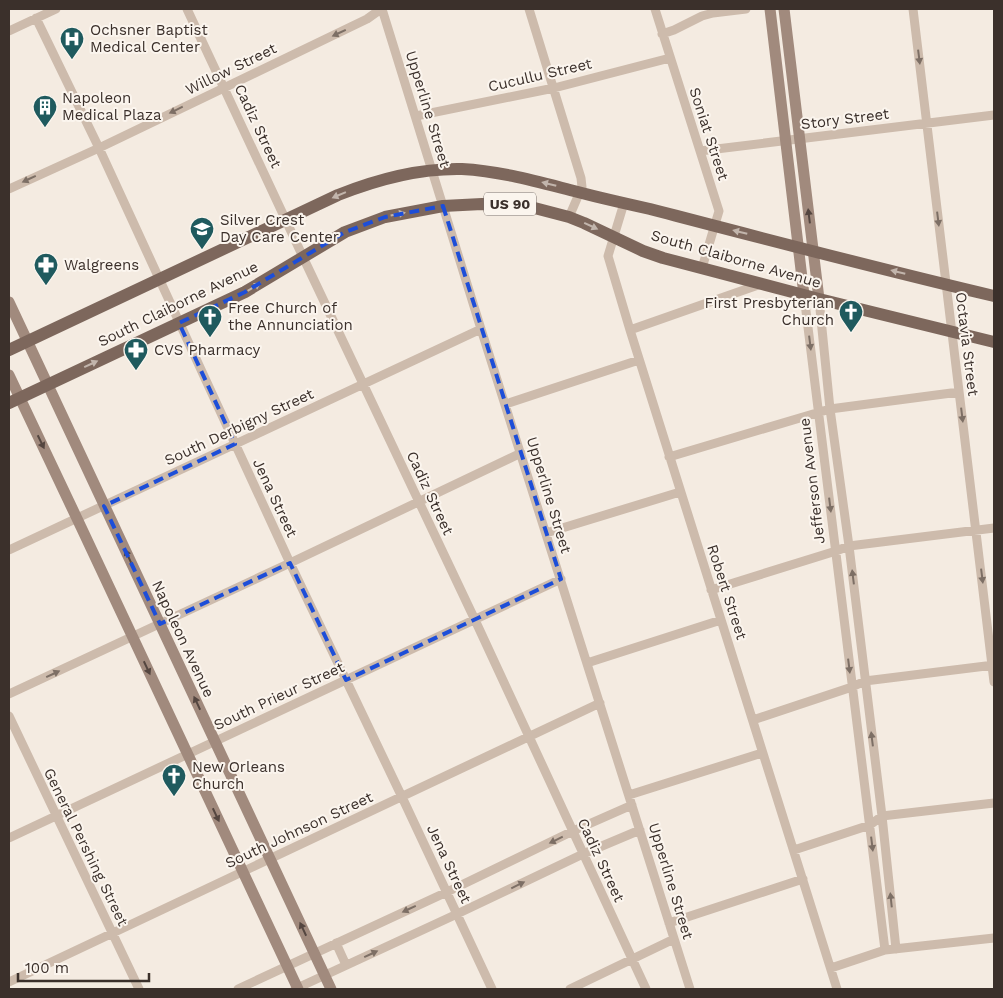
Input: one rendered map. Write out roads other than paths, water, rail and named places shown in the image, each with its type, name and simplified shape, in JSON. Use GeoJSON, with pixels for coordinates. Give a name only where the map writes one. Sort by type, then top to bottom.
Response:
{"type":"FeatureCollection","features":[{"type":"Feature","properties":{"kind":"main road","name":"Jefferson Avenue"},"geometry":{"type":"LineString","coordinates":[[770,9],[804,295]]}},
{"type":"Feature","properties":{"kind":"main road","name":"Jefferson Avenue"},"geometry":{"type":"LineString","coordinates":[[784,9],[819,299]]}},
{"type":"Feature","properties":{"kind":"main road","name":"South Claiborne Avenue"},"geometry":{"type":"LineString","coordinates":[[9,350],[338,195],[365,184],[403,174],[433,170],[461,169],[484,171],[537,181],[994,296]]}},
{"type":"Feature","properties":{"kind":"main road","name":"South Claiborne Avenue"},"geometry":{"type":"LineString","coordinates":[[14,400],[245,292],[346,232],[385,217],[443,206],[482,204],[523,205],[569,217],[643,251],[663,258],[994,342]]}},
{"type":"Feature","properties":{"kind":"main road","name":"Napoleon Avenue"},"geometry":{"type":"LineString","coordinates":[[9,302],[331,989]]}},
{"type":"Feature","properties":{"kind":"main road"},"geometry":{"type":"LineString","coordinates":[[9,375],[14,400],[77,519],[297,989]]}},
{"type":"Feature","properties":{"kind":"street"},"geometry":{"type":"LineString","coordinates":[[9,31],[56,9]]}},
{"type":"Feature","properties":{"kind":"street","name":"Cadiz Street"},"geometry":{"type":"LineString","coordinates":[[187,9],[475,620],[646,989]]}},
{"type":"Feature","properties":{"kind":"street","name":"Willow Street"},"geometry":{"type":"LineString","coordinates":[[9,189],[99,148],[367,19],[382,9]]}},
{"type":"Feature","properties":{"kind":"street","name":"Upperline Street"},"geometry":{"type":"LineString","coordinates":[[382,9],[690,989]]}},
{"type":"Feature","properties":{"kind":"street"},"geometry":{"type":"LineString","coordinates":[[530,9],[581,178],[582,187],[569,217]]}},
{"type":"Feature","properties":{"kind":"street","name":"Soniat Street"},"geometry":{"type":"LineString","coordinates":[[655,9],[719,211],[702,268]]}},
{"type":"Feature","properties":{"kind":"street"},"geometry":{"type":"LineString","coordinates":[[662,34],[702,16],[746,9]]}},
{"type":"Feature","properties":{"kind":"street","name":"Octavia Street"},"geometry":{"type":"LineString","coordinates":[[913,9],[994,682]]}},
{"type":"Feature","properties":{"kind":"street","name":"Jena Street"},"geometry":{"type":"LineString","coordinates":[[36,18],[99,148],[290,563],[492,989]]}},
{"type":"Feature","properties":{"kind":"street","name":"Cucullu Street"},"geometry":{"type":"LineString","coordinates":[[416,116],[554,88],[670,58]]}},
{"type":"Feature","properties":{"kind":"street","name":"Story Street"},"geometry":{"type":"LineString","coordinates":[[700,151],[994,115]]}},
{"type":"Feature","properties":{"kind":"street","name":"Robert Street"},"geometry":{"type":"LineString","coordinates":[[624,203],[608,256],[669,457],[837,989]]}},
{"type":"Feature","properties":{"kind":"street"},"geometry":{"type":"LineString","coordinates":[[630,330],[761,284]]}},
{"type":"Feature","properties":{"kind":"street","name":"Jefferson Avenue"},"geometry":{"type":"LineString","coordinates":[[804,295],[885,950]]}},
{"type":"Feature","properties":{"kind":"street","name":"Jefferson Avenue"},"geometry":{"type":"LineString","coordinates":[[819,299],[830,409],[849,546],[882,816],[896,949]]}},
{"type":"Feature","properties":{"kind":"street","name":"South Derbigny Street"},"geometry":{"type":"LineString","coordinates":[[9,550],[481,329]]}},
{"type":"Feature","properties":{"kind":"street"},"geometry":{"type":"LineString","coordinates":[[506,404],[639,360]]}},
{"type":"Feature","properties":{"kind":"street"},"geometry":{"type":"LineString","coordinates":[[669,457],[830,409],[959,392]]}},
{"type":"Feature","properties":{"kind":"street"},"geometry":{"type":"LineString","coordinates":[[9,694],[521,453]]}},
{"type":"Feature","properties":{"kind":"street"},"geometry":{"type":"LineString","coordinates":[[546,533],[680,492]]}},
{"type":"Feature","properties":{"kind":"street"},"geometry":{"type":"LineString","coordinates":[[712,590],[849,546],[994,528]]}},
{"type":"Feature","properties":{"kind":"street","name":"South Prieur Street"},"geometry":{"type":"LineString","coordinates":[[9,838],[561,579]]}},
{"type":"Feature","properties":{"kind":"street"},"geometry":{"type":"LineString","coordinates":[[587,663],[721,620]]}},
{"type":"Feature","properties":{"kind":"street"},"geometry":{"type":"LineString","coordinates":[[752,720],[865,681],[993,665]]}},
{"type":"Feature","properties":{"kind":"street","name":"South Johnson Street"},"geometry":{"type":"LineString","coordinates":[[9,982],[600,703]]}},
{"type":"Feature","properties":{"kind":"street","name":"General Pershing Street"},"geometry":{"type":"LineString","coordinates":[[9,716],[138,989]]}},
{"type":"Feature","properties":{"kind":"street"},"geometry":{"type":"LineString","coordinates":[[629,795],[762,752]]}},
{"type":"Feature","properties":{"kind":"street"},"geometry":{"type":"LineString","coordinates":[[794,850],[870,825],[882,816],[994,803]]}},
{"type":"Feature","properties":{"kind":"street"},"geometry":{"type":"LineString","coordinates":[[238,989],[632,805]]}},
{"type":"Feature","properties":{"kind":"street"},"geometry":{"type":"LineString","coordinates":[[297,989],[583,854],[640,830]]}},
{"type":"Feature","properties":{"kind":"street"},"geometry":{"type":"LineString","coordinates":[[669,923],[803,879]]}},
{"type":"Feature","properties":{"kind":"street"},"geometry":{"type":"LineString","coordinates":[[831,968],[885,950],[994,938]]}},
{"type":"Feature","properties":{"kind":"street"},"geometry":{"type":"LineString","coordinates":[[570,989],[674,939]]}},
{"type":"Feature","properties":{"kind":"street"},"geometry":{"type":"LineString","coordinates":[[336,943],[346,966]]}},
{"type":"Feature","properties":{"kind":"place","name":"Ochsner Baptist Medical Center"},"geometry":{"type":"Point","coordinates":[72,60]}},
{"type":"Feature","properties":{"kind":"place","name":"Napoleon Medical Plaza"},"geometry":{"type":"Point","coordinates":[45,128]}},
{"type":"Feature","properties":{"kind":"place","name":"Silver Crest Day Care Center"},"geometry":{"type":"Point","coordinates":[202,250]}},
{"type":"Feature","properties":{"kind":"place","name":"Walgreens"},"geometry":{"type":"Point","coordinates":[46,286]}},
{"type":"Feature","properties":{"kind":"place","name":"First Presbyterian Church"},"geometry":{"type":"Point","coordinates":[851,333]}},
{"type":"Feature","properties":{"kind":"place","name":"Free Church of the Annunciation"},"geometry":{"type":"Point","coordinates":[210,338]}},
{"type":"Feature","properties":{"kind":"place","name":"CVS Pharmacy"},"geometry":{"type":"Point","coordinates":[136,371]}},
{"type":"Feature","properties":{"kind":"place","name":"New Orleans Church"},"geometry":{"type":"Point","coordinates":[174,797]}}]}
